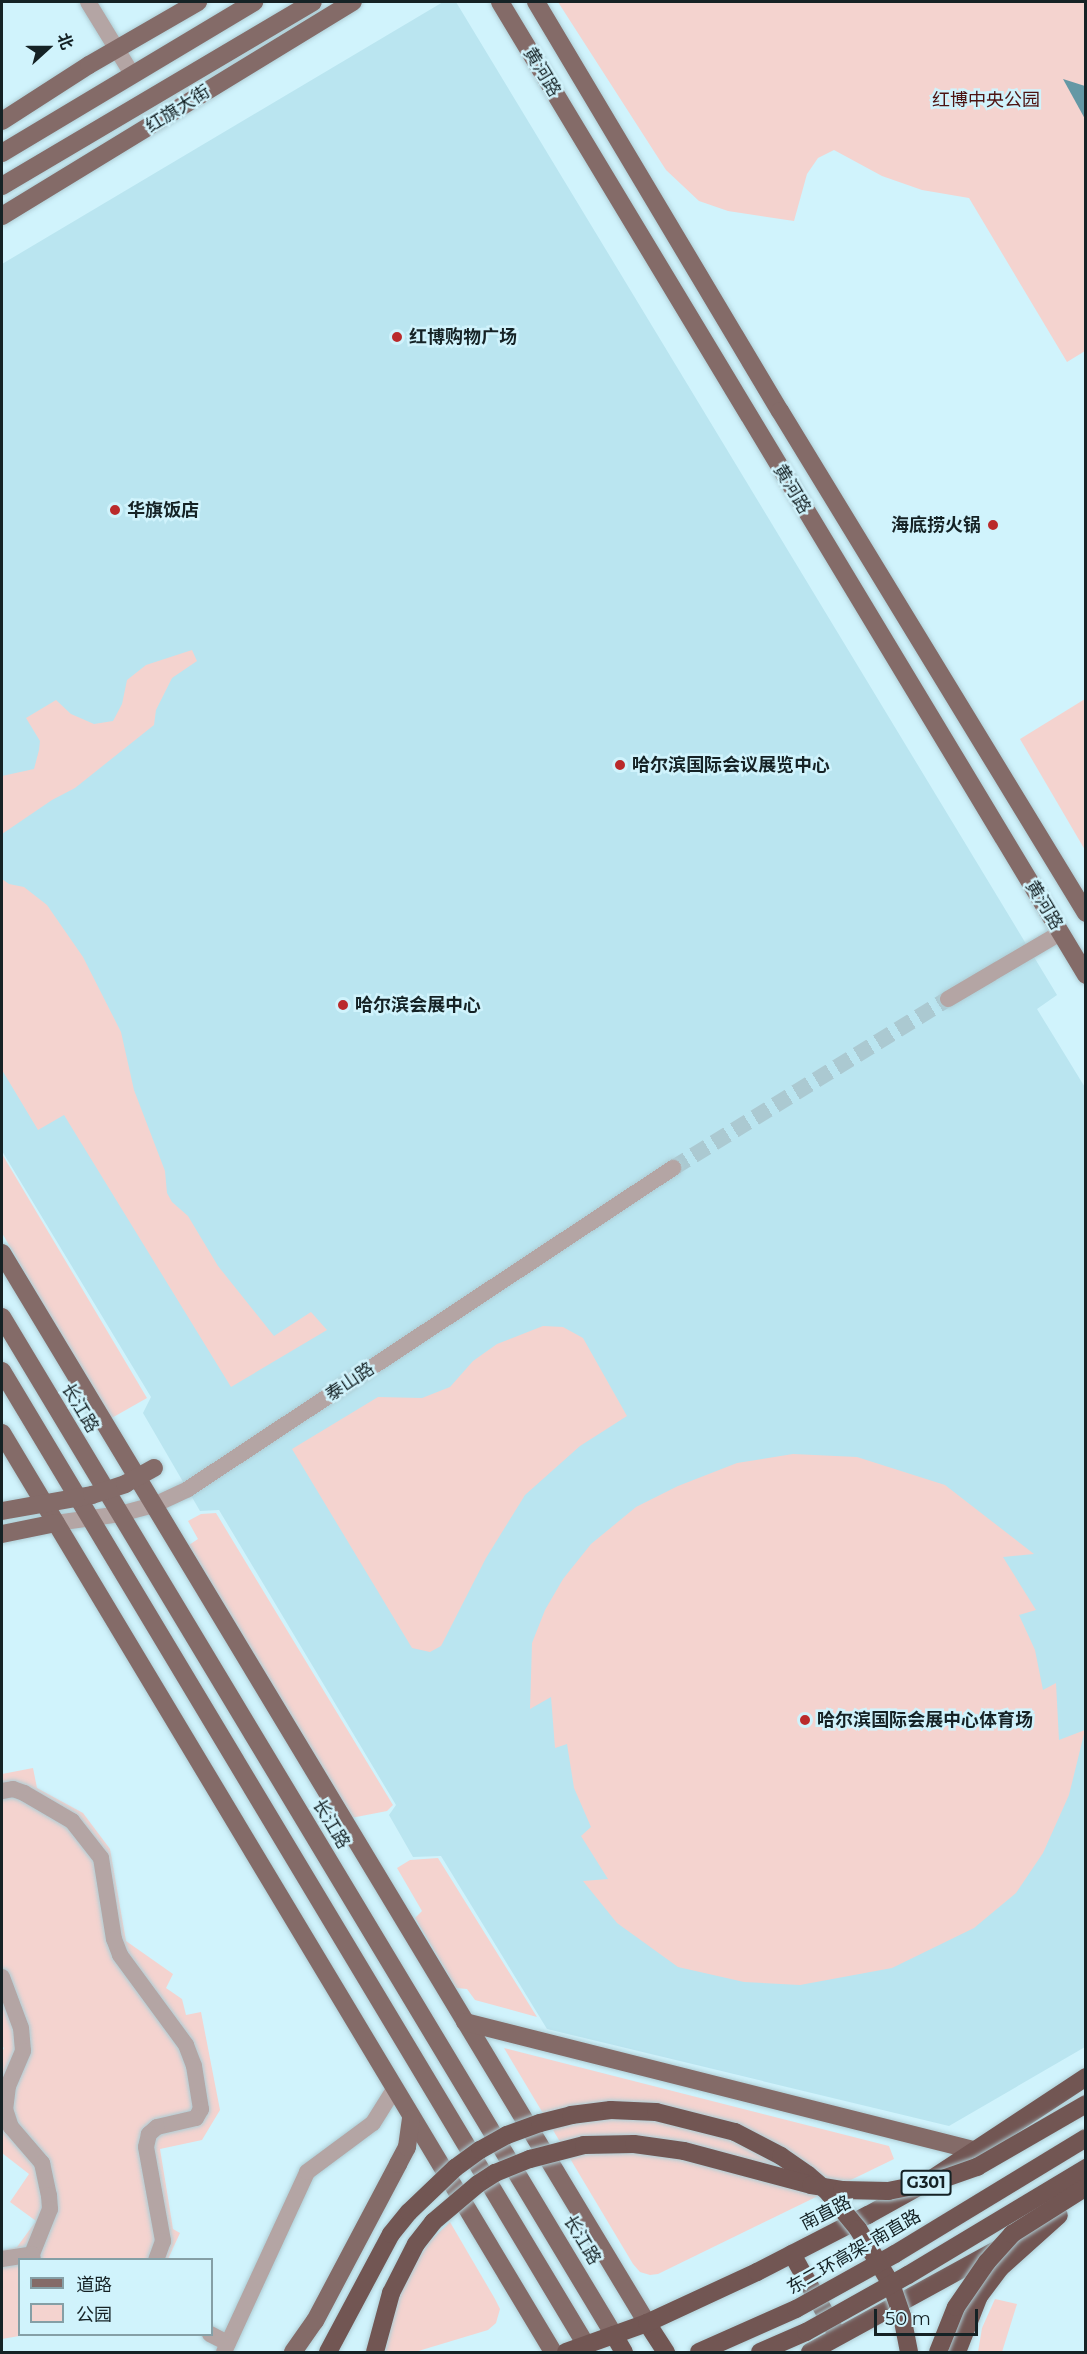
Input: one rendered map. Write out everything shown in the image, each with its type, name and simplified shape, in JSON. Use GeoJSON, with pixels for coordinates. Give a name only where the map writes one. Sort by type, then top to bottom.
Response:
{"type":"FeatureCollection","features":[{"type":"Feature","properties":{"kind":"highway","name":"南直路"},"geometry":{"type":"LineString","coordinates":[[566,2352],[587,2349],[614,2335],[647,2323],[792,2254],[927,2182],[972,2150],[1086,2077]]}},
{"type":"Feature","properties":{"kind":"highway"},"geometry":{"type":"LineString","coordinates":[[375,2352],[391,2292],[416,2244],[433,2223],[466,2192],[495,2173],[550,2152],[611,2143],[657,2146],[811,2185],[842,2190],[888,2191],[934,2182],[977,2168],[1086,2104]]}},
{"type":"Feature","properties":{"kind":"highway"},"geometry":{"type":"LineString","coordinates":[[328,2352],[391,2234],[409,2211],[455,2168],[480,2150],[507,2135],[571,2115],[611,2110],[666,2114],[735,2132],[781,2156],[808,2175],[826,2190],[858,2229],[891,2284],[902,2316],[909,2352]]}},
{"type":"Feature","properties":{"kind":"highway","name":"东二环高架-南直路"},"geometry":{"type":"LineString","coordinates":[[699,2352],[816,2298],[896,2254],[1086,2138]]}},
{"type":"Feature","properties":{"kind":"highway"},"geometry":{"type":"LineString","coordinates":[[760,2352],[806,2332],[908,2275],[1086,2168]]}},
{"type":"Feature","properties":{"kind":"highway"},"geometry":{"type":"LineString","coordinates":[[938,2352],[956,2307],[987,2262],[1012,2234],[1086,2187]]}},
{"type":"Feature","properties":{"kind":"highway"},"geometry":{"type":"LineString","coordinates":[[810,2352],[1059,2215],[1086,2197]]}},
{"type":"Feature","properties":{"kind":"highway"},"geometry":{"type":"LineString","coordinates":[[957,2352],[979,2296],[999,2268],[1059,2215]]}},
{"type":"Feature","properties":{"kind":"highway"},"geometry":{"type":"LineString","coordinates":[[792,2254],[838,2338]]}},
{"type":"Feature","properties":{"kind":"highway"},"geometry":{"type":"LineString","coordinates":[[647,2323],[666,2352]]}},
{"type":"Feature","properties":{"kind":"highway","name":"长江路"},"geometry":{"type":"LineString","coordinates":[[614,2335],[624,2352]]}},
{"type":"Feature","properties":{"kind":"main road"},"geometry":{"type":"LineString","coordinates":[[2,121],[117,49],[198,2]]}},
{"type":"Feature","properties":{"kind":"main road"},"geometry":{"type":"LineString","coordinates":[[2,153],[254,2]]}},
{"type":"Feature","properties":{"kind":"main road","name":"红旗大街"},"geometry":{"type":"LineString","coordinates":[[2,186],[313,2]]}},
{"type":"Feature","properties":{"kind":"main road","name":"红旗大街"},"geometry":{"type":"LineString","coordinates":[[2,216],[353,2]]}},
{"type":"Feature","properties":{"kind":"main road","name":"黄河路"},"geometry":{"type":"LineString","coordinates":[[500,2],[1086,975]]}},
{"type":"Feature","properties":{"kind":"main road","name":"黄河路"},"geometry":{"type":"LineString","coordinates":[[536,2],[780,411],[1086,913]]}},
{"type":"Feature","properties":{"kind":"main road"},"geometry":{"type":"LineString","coordinates":[[2,1253],[647,2323]]}},
{"type":"Feature","properties":{"kind":"main road","name":"长江路"},"geometry":{"type":"LineString","coordinates":[[2,1317],[614,2335]]}},
{"type":"Feature","properties":{"kind":"main road"},"geometry":{"type":"LineString","coordinates":[[2,1371],[587,2349]]}},
{"type":"Feature","properties":{"kind":"main road"},"geometry":{"type":"LineString","coordinates":[[2,1433],[411,2119],[553,2352]]}},
{"type":"Feature","properties":{"kind":"main road"},"geometry":{"type":"LineString","coordinates":[[2,1511],[105,1490],[154,1468]]}},
{"type":"Feature","properties":{"kind":"main road","name":"泰山路"},"geometry":{"type":"LineString","coordinates":[[2,1534],[56,1523]]}},
{"type":"Feature","properties":{"kind":"main road"},"geometry":{"type":"LineString","coordinates":[[465,2022],[972,2150]]}},
{"type":"Feature","properties":{"kind":"main road"},"geometry":{"type":"LineString","coordinates":[[294,2352],[315,2321],[407,2147],[411,2119]]}},
{"type":"Feature","properties":{"kind":"street"},"geometry":{"type":"LineString","coordinates":[[88,2],[132,74]]}},
{"type":"Feature","properties":{"kind":"street"},"geometry":{"type":"LineString","coordinates":[[948,999],[1060,933]]}},
{"type":"Feature","properties":{"kind":"street","name":"泰山路"},"geometry":{"type":"LineString","coordinates":[[56,1523],[120,1514],[154,1505],[189,1489],[673,1168]]}},
{"type":"Feature","properties":{"kind":"street"},"geometry":{"type":"LineString","coordinates":[[2,1791],[13,1789],[24,1793],[72,1821],[101,1858],[114,1939],[120,1955],[186,2045],[194,2066],[201,2109],[196,2118],[157,2127],[149,2134],[146,2147],[163,2241],[156,2258]]}},
{"type":"Feature","properties":{"kind":"street"},"geometry":{"type":"LineString","coordinates":[[2,1977],[21,2028],[23,2051],[8,2086],[5,2109],[11,2127],[42,2163],[50,2195],[50,2209],[32,2257],[2,2259]]}},
{"type":"Feature","properties":{"kind":"street"},"geometry":{"type":"LineString","coordinates":[[212,2336],[226,2348],[306,2172],[373,2122],[394,2090]]}},
{"type":"Feature","properties":{"kind":"shaded area"},"geometry":{"type":"Polygon","coordinates":[[[443,2],[456,2],[1057,995],[1037,1009],[1086,1089],[1085,2047],[949,2126],[547,2029],[441,1856],[413,1857],[389,1815],[396,1805],[219,1510],[200,1511],[143,1413],[151,1397],[2,1151],[2,264],[443,2]]]}},
{"type":"Feature","properties":{"kind":"shaded area"},"geometry":{"type":"Polygon","coordinates":[[[1063,79],[1085,86],[1085,119],[1063,79]]]}},
{"type":"Feature","properties":{"kind":"green space","name":"红博中央公园"},"geometry":{"type":"Polygon","coordinates":[[[558,2],[1085,2],[1085,351],[1067,362],[969,198],[922,190],[882,176],[834,150],[818,158],[807,174],[794,221],[728,211],[699,201],[666,170],[558,2]]]}},
{"type":"Feature","properties":{"kind":"green space"},"geometry":{"type":"Polygon","coordinates":[[[192,650],[197,661],[172,678],[156,710],[154,725],[75,788],[52,800],[2,834],[2,776],[34,769],[39,750],[40,741],[26,718],[56,700],[71,714],[94,724],[113,721],[122,704],[127,680],[146,665],[192,650]]]}},
{"type":"Feature","properties":{"kind":"green space"},"geometry":{"type":"Polygon","coordinates":[[[1085,699],[1085,850],[1020,739],[1085,699]]]}},
{"type":"Feature","properties":{"kind":"green space"},"geometry":{"type":"Polygon","coordinates":[[[2,879],[9,884],[24,887],[47,905],[83,957],[121,1032],[134,1090],[165,1171],[167,1193],[172,1202],[188,1216],[218,1266],[274,1336],[311,1312],[327,1330],[231,1387],[64,1115],[38,1130],[2,1070],[2,879]]]}},
{"type":"Feature","properties":{"kind":"green space"},"geometry":{"type":"Polygon","coordinates":[[[2,1154],[147,1398],[110,1419],[2,1233],[2,1154]]]}},
{"type":"Feature","properties":{"kind":"green space"},"geometry":{"type":"Polygon","coordinates":[[[543,1326],[563,1327],[583,1338],[627,1416],[580,1446],[525,1495],[486,1558],[441,1646],[430,1652],[412,1648],[292,1449],[378,1397],[422,1398],[450,1387],[473,1361],[497,1344],[543,1326]]]}},
{"type":"Feature","properties":{"kind":"green space","name":"哈尔滨国际会展中心体育场"},"geometry":{"type":"Polygon","coordinates":[[[793,1454],[857,1457],[945,1485],[1034,1554],[1003,1557],[1036,1610],[1019,1615],[1035,1650],[1043,1690],[1056,1683],[1059,1740],[1085,1730],[1069,1795],[1043,1853],[1016,1893],[974,1928],[892,1968],[800,1985],[744,1982],[678,1967],[617,1923],[583,1881],[608,1879],[581,1836],[591,1827],[574,1788],[567,1744],[555,1748],[551,1697],[530,1709],[532,1643],[545,1610],[563,1579],[591,1544],[636,1507],[678,1486],[737,1463],[793,1454]]]}},
{"type":"Feature","properties":{"kind":"green space"},"geometry":{"type":"Polygon","coordinates":[[[216,1513],[393,1805],[387,1811],[351,1818],[189,1545],[198,1539],[188,1521],[201,1514],[216,1513]]]}},
{"type":"Feature","properties":{"kind":"green space"},"geometry":{"type":"Polygon","coordinates":[[[33,1768],[37,1788],[83,1813],[110,1849],[126,1941],[173,1974],[166,1988],[182,1999],[186,2015],[201,2012],[220,2110],[202,2140],[160,2149],[173,2229],[180,2233],[168,2258],[18,2258],[19,2336],[2,2339],[2,2250],[17,2247],[36,2221],[10,2202],[29,2174],[2,2153],[2,2052],[4,2048],[2,2046],[2,1774],[33,1768]]]}},
{"type":"Feature","properties":{"kind":"green space"},"geometry":{"type":"Polygon","coordinates":[[[438,1858],[537,2017],[475,2000],[467,1989],[456,1988],[415,1918],[422,1911],[397,1868],[410,1860],[438,1858]]]}},
{"type":"Feature","properties":{"kind":"green space"},"geometry":{"type":"Polygon","coordinates":[[[504,2048],[889,2146],[894,2159],[658,2274],[650,2275],[640,2272],[633,2264],[504,2048]]]}},
{"type":"Feature","properties":{"kind":"green space"},"geometry":{"type":"Polygon","coordinates":[[[450,2222],[500,2309],[496,2323],[488,2330],[415,2352],[385,2352],[398,2298],[411,2271],[429,2242],[450,2222]]]}},
{"type":"Feature","properties":{"kind":"green space"},"geometry":{"type":"Polygon","coordinates":[[[995,2299],[1017,2304],[1002,2352],[978,2352],[982,2328],[995,2299]]]}},
{"type":"Feature","properties":{"kind":"tunnel"},"geometry":{"type":"LineString","coordinates":[[673,1168],[948,999]]}},
{"type":"Feature","properties":{"kind":"place","name":"红博购物广场"},"geometry":{"type":"Point","coordinates":[397,337]}},
{"type":"Feature","properties":{"kind":"place","name":"华旗饭店"},"geometry":{"type":"Point","coordinates":[115,510]}},
{"type":"Feature","properties":{"kind":"place","name":"海底捞火锅"},"geometry":{"type":"Point","coordinates":[993,525]}},
{"type":"Feature","properties":{"kind":"place","name":"哈尔滨国际会议展览中心"},"geometry":{"type":"Point","coordinates":[620,765]}},
{"type":"Feature","properties":{"kind":"place","name":"哈尔滨会展中心"},"geometry":{"type":"Point","coordinates":[343,1005]}},
{"type":"Feature","properties":{"kind":"place","name":"哈尔滨国际会展中心体育场"},"geometry":{"type":"Point","coordinates":[805,1720]}}]}
